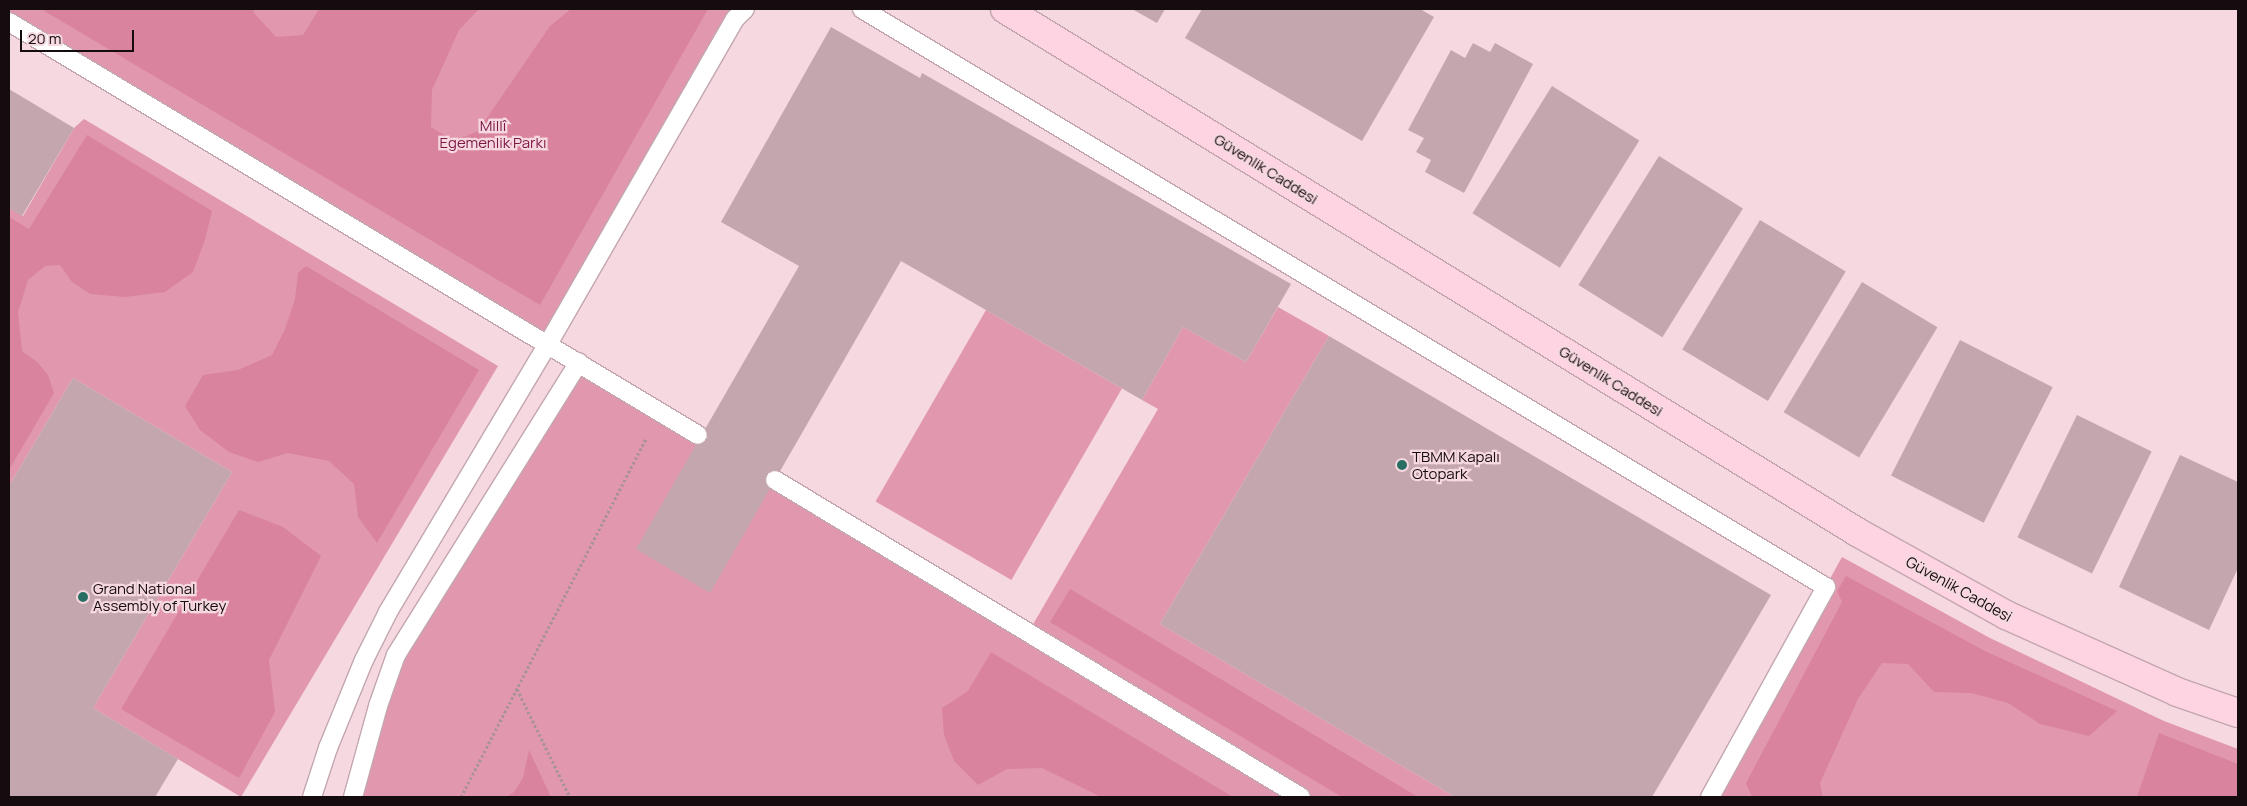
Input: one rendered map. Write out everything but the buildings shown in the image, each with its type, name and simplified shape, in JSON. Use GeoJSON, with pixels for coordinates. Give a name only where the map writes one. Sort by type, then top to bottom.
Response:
{"type":"FeatureCollection","features":[{"type":"Feature","properties":{"kind":"main road","name":"Güvenlik Caddesi"},"geometry":{"type":"LineString","coordinates":[[1005,9],[1856,532],[2006,615],[2177,692],[2238,714]]}},
{"type":"Feature","properties":{"kind":"lane"},"geometry":{"type":"LineString","coordinates":[[312,797],[328,748],[364,660],[388,612],[548,344],[735,19],[745,9]]}},
{"type":"Feature","properties":{"kind":"lane"},"geometry":{"type":"LineString","coordinates":[[862,9],[1826,587],[1710,797]]}},
{"type":"Feature","properties":{"kind":"lane"},"geometry":{"type":"LineString","coordinates":[[9,22],[698,435]]}},
{"type":"Feature","properties":{"kind":"lane"},"geometry":{"type":"LineString","coordinates":[[354,797],[378,706],[396,656],[579,362]]}},
{"type":"Feature","properties":{"kind":"lane"},"geometry":{"type":"LineString","coordinates":[[775,480],[1301,797]]}},
{"type":"Feature","properties":{"kind":"path"},"geometry":{"type":"LineString","coordinates":[[461,797],[660,411]]}},
{"type":"Feature","properties":{"kind":"path"},"geometry":{"type":"LineString","coordinates":[[517,689],[570,797]]}},
{"type":"Feature","properties":{"kind":"green space","name":"Millî Egemenlik Parkı"},"geometry":{"type":"Polygon","coordinates":[[[9,9],[745,9],[548,344],[9,22],[9,9]]]}},
{"type":"Feature","properties":{"kind":"green space","name":"Millî Egemenlik Parkı"},"geometry":{"type":"Polygon","coordinates":[[[41,9],[253,9],[254,13],[276,37],[303,35],[319,9],[479,9],[459,30],[432,90],[431,127],[454,141],[478,131],[550,26],[571,9],[708,9],[540,305],[41,9]]]}},
{"type":"Feature","properties":{"kind":"green space"},"geometry":{"type":"Polygon","coordinates":[[[84,119],[498,366],[241,797],[93,708],[232,472],[73,378],[9,486],[9,208],[23,216],[74,128],[84,119]]]}},
{"type":"Feature","properties":{"kind":"green space"},"geometry":{"type":"Polygon","coordinates":[[[87,135],[212,211],[205,240],[193,272],[165,292],[125,297],[90,294],[72,282],[60,265],[45,266],[28,280],[18,312],[22,351],[37,362],[48,375],[54,393],[9,470],[9,217],[29,229],[87,135]]]}},
{"type":"Feature","properties":{"kind":"green space"},"geometry":{"type":"Polygon","coordinates":[[[306,266],[479,370],[377,543],[358,517],[354,484],[329,461],[288,453],[258,462],[229,452],[200,430],[185,406],[203,375],[238,370],[272,355],[285,329],[295,299],[298,273],[306,266]]]}},
{"type":"Feature","properties":{"kind":"green space"},"geometry":{"type":"Polygon","coordinates":[[[1278,307],[1329,336],[1160,624],[1455,797],[353,797],[396,655],[579,362],[1028,633],[1158,409],[1142,400],[1183,327],[1246,362],[1278,307]]]}},
{"type":"Feature","properties":{"kind":"green space"},"geometry":{"type":"Polygon","coordinates":[[[986,310],[1122,388],[1011,580],[876,501],[986,310]]]}},
{"type":"Feature","properties":{"kind":"green space"},"geometry":{"type":"Polygon","coordinates":[[[239,510],[283,527],[321,556],[269,660],[275,712],[239,778],[121,709],[239,510]]]}},
{"type":"Feature","properties":{"kind":"green space"},"geometry":{"type":"Polygon","coordinates":[[[1842,557],[1990,638],[2164,721],[2238,749],[2238,797],[1710,797],[1842,557]]]}},
{"type":"Feature","properties":{"kind":"green space"},"geometry":{"type":"Polygon","coordinates":[[[1846,576],[1985,651],[2117,711],[2089,736],[2040,724],[2008,703],[1971,693],[1934,692],[1908,664],[1882,663],[1858,699],[1820,783],[1823,797],[1752,797],[1746,783],[1842,602],[1837,591],[1846,576]]]}},
{"type":"Feature","properties":{"kind":"green space"},"geometry":{"type":"Polygon","coordinates":[[[1070,589],[1418,797],[1342,797],[1050,622],[1070,589]]]}},
{"type":"Feature","properties":{"kind":"green space"},"geometry":{"type":"Polygon","coordinates":[[[991,652],[1233,797],[1101,797],[1042,768],[1007,769],[978,785],[954,761],[944,735],[942,708],[968,691],[991,652]]]}},
{"type":"Feature","properties":{"kind":"green space"},"geometry":{"type":"Polygon","coordinates":[[[2159,733],[2238,764],[2238,797],[2137,797],[2159,733]]]}},
{"type":"Feature","properties":{"kind":"green space"},"geometry":{"type":"Polygon","coordinates":[[[529,750],[551,797],[506,797],[514,792],[523,778],[529,750]]]}},
{"type":"Feature","properties":{"kind":"place","name":"TBMM Kapalı Otopark"},"geometry":{"type":"Point","coordinates":[1402,465]}},
{"type":"Feature","properties":{"kind":"place","name":"Grand National Assembly of Turkey"},"geometry":{"type":"Point","coordinates":[83,597]}}]}
